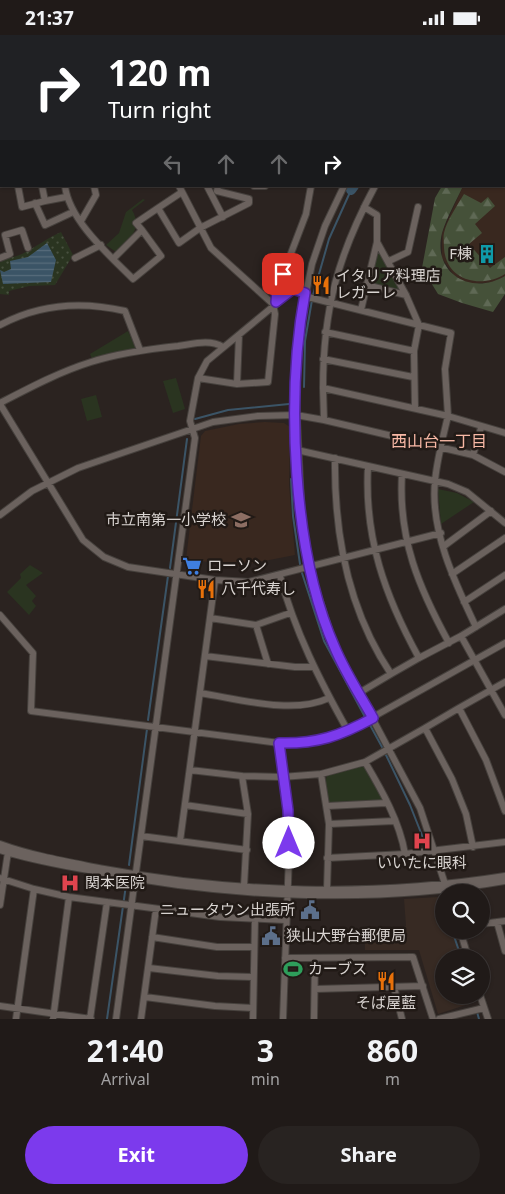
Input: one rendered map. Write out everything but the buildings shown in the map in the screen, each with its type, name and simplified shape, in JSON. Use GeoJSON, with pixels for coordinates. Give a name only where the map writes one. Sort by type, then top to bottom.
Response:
{"type":"FeatureCollection","features":[{"type":"Feature","properties":{"kind":"street"},"geometry":{"type":"LineString","coordinates":[[18,187],[22,207],[66,197]]}},
{"type":"Feature","properties":{"kind":"street"},"geometry":{"type":"LineString","coordinates":[[42,187],[45,201]]}},
{"type":"Feature","properties":{"kind":"street"},"geometry":{"type":"LineString","coordinates":[[65,187],[66,197],[73,212],[113,259],[133,279],[161,256],[136,223],[158,208],[180,189],[210,248],[274,303]]}},
{"type":"Feature","properties":{"kind":"street"},"geometry":{"type":"LineString","coordinates":[[81,221],[96,195],[94,187]]}},
{"type":"Feature","properties":{"kind":"street"},"geometry":{"type":"LineString","coordinates":[[198,378],[237,384],[268,382],[275,314],[274,303],[309,203],[310,187]]}},
{"type":"Feature","properties":{"kind":"street"},"geometry":{"type":"LineString","coordinates":[[344,187],[325,227],[296,356],[297,450],[302,524],[308,567],[334,648],[389,747],[420,808],[446,884]]}},
{"type":"Feature","properties":{"kind":"street"},"geometry":{"type":"LineString","coordinates":[[324,420],[323,359],[330,303],[348,240],[374,187]]}},
{"type":"Feature","properties":{"kind":"street"},"geometry":{"type":"LineString","coordinates":[[158,208],[179,243],[200,229],[223,217],[249,203],[249,199],[216,190],[223,217]]}},
{"type":"Feature","properties":{"kind":"street"},"geometry":{"type":"LineString","coordinates":[[35,203],[45,225],[73,212]]}},
{"type":"Feature","properties":{"kind":"street"},"geometry":{"type":"LineString","coordinates":[[361,310],[378,242],[377,215],[364,207]]}},
{"type":"Feature","properties":{"kind":"street"},"geometry":{"type":"LineString","coordinates":[[389,261],[408,252],[418,207]]}},
{"type":"Feature","properties":{"kind":"street"},"geometry":{"type":"LineString","coordinates":[[0,259],[10,253],[2,236],[22,229],[28,248]]}},
{"type":"Feature","properties":{"kind":"street"},"geometry":{"type":"LineString","coordinates":[[113,259],[142,230]]}},
{"type":"Feature","properties":{"kind":"street"},"geometry":{"type":"LineString","coordinates":[[378,242],[406,295],[419,325],[414,351],[415,408]]}},
{"type":"Feature","properties":{"kind":"street"},"geometry":{"type":"LineString","coordinates":[[74,258],[101,245]]}},
{"type":"Feature","properties":{"kind":"street"},"geometry":{"type":"LineString","coordinates":[[366,285],[406,295]]}},
{"type":"Feature","properties":{"kind":"street"},"geometry":{"type":"LineString","coordinates":[[116,1019],[126,904],[136,877],[195,438],[190,421],[198,378],[207,361],[293,289],[330,303],[451,333],[445,369],[448,416],[435,481],[437,517],[452,574],[476,627]]}},
{"type":"Feature","properties":{"kind":"street"},"geometry":{"type":"LineString","coordinates":[[0,325],[35,310],[64,305],[90,305],[117,309],[125,311],[140,350]]}},
{"type":"Feature","properties":{"kind":"street"},"geometry":{"type":"LineString","coordinates":[[325,332],[414,351]]}},
{"type":"Feature","properties":{"kind":"street"},"geometry":{"type":"LineString","coordinates":[[237,384],[239,335]]}},
{"type":"Feature","properties":{"kind":"street"},"geometry":{"type":"LineString","coordinates":[[223,347],[212,342],[140,350],[91,362],[45,380],[0,403],[83,540],[104,557],[128,567],[215,580],[249,582],[441,533]]}},
{"type":"Feature","properties":{"kind":"street"},"geometry":{"type":"LineString","coordinates":[[323,359],[413,377]]}},
{"type":"Feature","properties":{"kind":"street"},"geometry":{"type":"LineString","coordinates":[[323,388],[448,416],[505,433]]}},
{"type":"Feature","properties":{"kind":"street"},"geometry":{"type":"LineString","coordinates":[[0,515],[32,491],[108,457],[192,429],[230,419],[296,415],[324,420],[473,455],[505,472]]}},
{"type":"Feature","properties":{"kind":"street"},"geometry":{"type":"LineString","coordinates":[[473,455],[481,427]]}},
{"type":"Feature","properties":{"kind":"street"},"geometry":{"type":"LineString","coordinates":[[297,450],[435,481],[466,492],[505,523]]}},
{"type":"Feature","properties":{"kind":"street"},"geometry":{"type":"LineString","coordinates":[[335,458],[338,534],[343,558],[362,619],[390,674]]}},
{"type":"Feature","properties":{"kind":"street"},"geometry":{"type":"LineString","coordinates":[[368,466],[367,483],[374,550],[382,581],[397,619],[419,658]]}},
{"type":"Feature","properties":{"kind":"street"},"geometry":{"type":"LineString","coordinates":[[402,474],[401,492],[406,542],[424,597],[449,643]]}},
{"type":"Feature","properties":{"kind":"street"},"geometry":{"type":"LineString","coordinates":[[444,546],[491,511]]}},
{"type":"Feature","properties":{"kind":"street"},"geometry":{"type":"LineString","coordinates":[[452,574],[505,538]]}},
{"type":"Feature","properties":{"kind":"street"},"geometry":{"type":"LineString","coordinates":[[280,575],[290,613],[313,667],[348,731]]}},
{"type":"Feature","properties":{"kind":"street"},"geometry":{"type":"LineString","coordinates":[[464,602],[505,575]]}},
{"type":"Feature","properties":{"kind":"street"},"geometry":{"type":"LineString","coordinates":[[180,841],[215,580]]}},
{"type":"Feature","properties":{"kind":"street"},"geometry":{"type":"LineString","coordinates":[[359,693],[390,674],[449,643],[505,609]]}},
{"type":"Feature","properties":{"kind":"street"},"geometry":{"type":"LineString","coordinates":[[210,618],[256,625],[290,613]]}},
{"type":"Feature","properties":{"kind":"street"},"geometry":{"type":"LineString","coordinates":[[0,615],[33,653],[31,711],[279,743],[305,744],[348,731],[505,643]]}},
{"type":"Feature","properties":{"kind":"street"},"geometry":{"type":"LineString","coordinates":[[256,625],[268,664]]}},
{"type":"Feature","properties":{"kind":"street"},"geometry":{"type":"LineString","coordinates":[[461,636],[504,713]]}},
{"type":"Feature","properties":{"kind":"street"},"geometry":{"type":"LineString","coordinates":[[205,656],[268,664],[313,667]]}},
{"type":"Feature","properties":{"kind":"street"},"geometry":{"type":"LineString","coordinates":[[190,769],[242,776],[282,777],[320,774],[365,762],[505,682]]}},
{"type":"Feature","properties":{"kind":"street"},"geometry":{"type":"LineString","coordinates":[[200,693],[305,706],[329,698]]}},
{"type":"Feature","properties":{"kind":"street"},"geometry":{"type":"LineString","coordinates":[[459,708],[486,760],[505,811]]}},
{"type":"Feature","properties":{"kind":"street"},"geometry":{"type":"LineString","coordinates":[[425,728],[452,779],[466,814],[472,847]]}},
{"type":"Feature","properties":{"kind":"street"},"geometry":{"type":"LineString","coordinates":[[279,743],[290,828],[286,891],[283,1019]]}},
{"type":"Feature","properties":{"kind":"street"},"geometry":{"type":"LineString","coordinates":[[365,762],[394,821],[403,842],[405,854]]}},
{"type":"Feature","properties":{"kind":"street"},"geometry":{"type":"LineString","coordinates":[[320,774],[330,824],[327,889]]}},
{"type":"Feature","properties":{"kind":"street"},"geometry":{"type":"LineString","coordinates":[[242,776],[248,814],[244,886]]}},
{"type":"Feature","properties":{"kind":"street"},"geometry":{"type":"LineString","coordinates":[[327,806],[386,803]]}},
{"type":"Feature","properties":{"kind":"street"},"geometry":{"type":"LineString","coordinates":[[185,805],[248,814]]}},
{"type":"Feature","properties":{"kind":"street"},"geometry":{"type":"LineString","coordinates":[[330,824],[394,821]]}},
{"type":"Feature","properties":{"kind":"street"},"geometry":{"type":"LineString","coordinates":[[141,836],[247,850]]}},
{"type":"Feature","properties":{"kind":"street"},"geometry":{"type":"LineString","coordinates":[[327,857],[405,854],[505,842]]}},
{"type":"Feature","properties":{"kind":"street"},"geometry":{"type":"LineString","coordinates":[[0,844],[46,857],[136,877],[286,891],[435,888]]}},
{"type":"Feature","properties":{"kind":"street"},"geometry":{"type":"LineString","coordinates":[[0,850],[136,877],[224,890],[345,894],[435,889]]}},
{"type":"Feature","properties":{"kind":"street"},"geometry":{"type":"LineString","coordinates":[[0,905],[2,879],[8,853]]}},
{"type":"Feature","properties":{"kind":"street"},"geometry":{"type":"LineString","coordinates":[[466,884],[505,876]]}},
{"type":"Feature","properties":{"kind":"street"},"geometry":{"type":"LineString","coordinates":[[2,879],[69,897],[220,917],[285,920]]}},
{"type":"Feature","properties":{"kind":"street"},"geometry":{"type":"LineString","coordinates":[[480,884],[505,881]]}},
{"type":"Feature","properties":{"kind":"street"},"geometry":{"type":"LineString","coordinates":[[16,1019],[34,889]]}},
{"type":"Feature","properties":{"kind":"street"},"geometry":{"type":"LineString","coordinates":[[53,1016],[69,897]]}},
{"type":"Feature","properties":{"kind":"street"},"geometry":{"type":"LineString","coordinates":[[0,1005],[53,1016],[90,1019],[106,902]]}},
{"type":"Feature","properties":{"kind":"street"},"geometry":{"type":"LineString","coordinates":[[141,1019],[156,909]]}},
{"type":"Feature","properties":{"kind":"street"},"geometry":{"type":"LineString","coordinates":[[253,1019],[253,947],[256,919]]}},
{"type":"Feature","properties":{"kind":"street"},"geometry":{"type":"LineString","coordinates":[[490,923],[505,921]]}},
{"type":"Feature","properties":{"kind":"street"},"geometry":{"type":"LineString","coordinates":[[497,922],[505,951]]}},
{"type":"Feature","properties":{"kind":"street"},"geometry":{"type":"LineString","coordinates":[[152,937],[217,947],[253,947]]}},
{"type":"Feature","properties":{"kind":"street"},"geometry":{"type":"LineString","coordinates":[[285,958],[413,957],[433,1019]]}},
{"type":"Feature","properties":{"kind":"street"},"geometry":{"type":"LineString","coordinates":[[314,1019],[315,959]]}},
{"type":"Feature","properties":{"kind":"street"},"geometry":{"type":"LineString","coordinates":[[149,967],[218,976],[253,977]]}},
{"type":"Feature","properties":{"kind":"street"},"geometry":{"type":"LineString","coordinates":[[316,989],[423,986]]}},
{"type":"Feature","properties":{"kind":"street"},"geometry":{"type":"LineString","coordinates":[[394,987],[402,1019]]}},
{"type":"Feature","properties":{"kind":"street"},"geometry":{"type":"LineString","coordinates":[[145,997],[215,1006],[253,1008]]}},
{"type":"Feature","properties":{"kind":"street"},"geometry":{"type":"LineString","coordinates":[[483,1004],[488,1019]]}},
{"type":"Feature","properties":{"kind":"street"},"geometry":{"type":"LineString","coordinates":[[439,1019],[458,1017],[484,1007]]}},
{"type":"Feature","properties":{"kind":"shaded area"},"geometry":{"type":"Polygon","coordinates":[[[463,187],[505,187],[505,276],[495,282],[471,284],[455,277],[442,258],[442,233],[463,187]]]}},
{"type":"Feature","properties":{"kind":"shaded area","name":"市立南第一小学校"},"geometry":{"type":"Polygon","coordinates":[[[284,423],[290,427],[289,485],[295,555],[238,566],[186,559],[201,436],[205,431],[239,424],[284,423]]]}},
{"type":"Feature","properties":{"kind":"shaded area"},"geometry":{"type":"Polygon","coordinates":[[[435,897],[435,939],[456,939],[459,949],[435,949],[435,1004],[419,950],[365,950],[365,928],[406,926],[404,899],[435,897]]]}},
{"type":"Feature","properties":{"kind":"shaded area"},"geometry":{"type":"Polygon","coordinates":[[[435,1004],[469,1004],[438,1014],[435,1004]]]}},
{"type":"Feature","properties":{"kind":"green space"},"geometry":{"type":"Polygon","coordinates":[[[441,187],[463,187],[442,233],[440,247],[443,260],[449,270],[457,277],[468,282],[492,282],[505,276],[505,294],[493,312],[438,294],[422,268],[435,198],[441,187]]]}},
{"type":"Feature","properties":{"kind":"green space"},"geometry":{"type":"Polygon","coordinates":[[[464,194],[481,203],[488,197],[495,206],[475,224],[482,233],[469,244],[490,268],[505,257],[505,274],[496,279],[476,281],[466,279],[458,275],[451,268],[446,259],[444,248],[445,228],[464,194]]]}},
{"type":"Feature","properties":{"kind":"green space"},"geometry":{"type":"Polygon","coordinates":[[[143,199],[145,200],[132,210],[136,223],[133,233],[116,252],[106,245],[119,233],[126,212],[143,199]]]}},
{"type":"Feature","properties":{"kind":"green space"},"geometry":{"type":"Polygon","coordinates":[[[61,232],[73,255],[55,285],[29,286],[9,291],[9,295],[0,294],[0,262],[22,254],[61,232]]]}},
{"type":"Feature","properties":{"kind":"green space"},"geometry":{"type":"Polygon","coordinates":[[[377,253],[382,254],[399,287],[397,290],[370,284],[377,253]]]}},
{"type":"Feature","properties":{"kind":"green space"},"geometry":{"type":"Polygon","coordinates":[[[128,331],[136,349],[92,359],[90,354],[128,331]]]}},
{"type":"Feature","properties":{"kind":"green space"},"geometry":{"type":"Polygon","coordinates":[[[176,378],[185,409],[173,413],[163,381],[176,378]]]}},
{"type":"Feature","properties":{"kind":"green space"},"geometry":{"type":"Polygon","coordinates":[[[96,395],[102,417],[87,421],[81,399],[96,395]]]}},
{"type":"Feature","properties":{"kind":"green space"},"geometry":{"type":"Polygon","coordinates":[[[438,489],[457,493],[474,502],[441,524],[438,489]]]}},
{"type":"Feature","properties":{"kind":"green space"},"geometry":{"type":"Polygon","coordinates":[[[30,565],[43,573],[26,585],[36,596],[32,601],[36,606],[29,615],[7,592],[21,578],[20,574],[30,565]]]}},
{"type":"Feature","properties":{"kind":"green space"},"geometry":{"type":"Polygon","coordinates":[[[364,766],[384,802],[329,805],[325,782],[327,776],[364,766]]]}},
{"type":"Feature","properties":{"kind":"water"},"geometry":{"type":"Polygon","coordinates":[[[47,243],[56,260],[51,282],[3,284],[0,270],[4,272],[11,269],[10,261],[28,257],[47,243]]]}},
{"type":"Feature","properties":{"kind":"waterway"},"geometry":{"type":"LineString","coordinates":[[313,295],[329,239],[351,190]]}},
{"type":"Feature","properties":{"kind":"waterway"},"geometry":{"type":"LineString","coordinates":[[304,387],[305,341],[312,300]]}},
{"type":"Feature","properties":{"kind":"waterway"},"geometry":{"type":"LineString","coordinates":[[195,419],[228,410],[289,404]]}},
{"type":"Feature","properties":{"kind":"waterway"},"geometry":{"type":"LineString","coordinates":[[170,568],[187,439]]}},
{"type":"Feature","properties":{"kind":"waterway"},"geometry":{"type":"LineString","coordinates":[[291,479],[293,516],[300,564]]}},
{"type":"Feature","properties":{"kind":"waterway"},"geometry":{"type":"LineString","coordinates":[[302,573],[324,641],[365,717]]}},
{"type":"Feature","properties":{"kind":"waterway"},"geometry":{"type":"LineString","coordinates":[[148,720],[168,576]]}},
{"type":"Feature","properties":{"kind":"waterway"},"geometry":{"type":"LineString","coordinates":[[370,725],[382,747]]}},
{"type":"Feature","properties":{"kind":"waterway"},"geometry":{"type":"LineString","coordinates":[[129,865],[147,729]]}},
{"type":"Feature","properties":{"kind":"waterway"},"geometry":{"type":"LineString","coordinates":[[386,755],[410,805],[427,848]]}},
{"type":"Feature","properties":{"kind":"waterway"},"geometry":{"type":"LineString","coordinates":[[107,1019],[126,885]]}},
{"type":"Feature","properties":{"kind":"waterway"},"geometry":{"type":"LineString","coordinates":[[455,939],[458,949]]}},
{"type":"Feature","properties":{"kind":"waterway"},"geometry":{"type":"LineString","coordinates":[[477,1012],[479,1019]]}},
{"type":"Feature","properties":{"kind":"place","name":"F棟"},"geometry":{"type":"Point","coordinates":[487,254]}},
{"type":"Feature","properties":{"kind":"place","name":"イタリア料理店 レガーレ"},"geometry":{"type":"Point","coordinates":[321,285]}},
{"type":"Feature","properties":{"kind":"place","name":"市立南第一小学校"},"geometry":{"type":"Point","coordinates":[241,520]}},
{"type":"Feature","properties":{"kind":"place","name":"ローソン"},"geometry":{"type":"Point","coordinates":[192,566]}},
{"type":"Feature","properties":{"kind":"place","name":"八千代寿し"},"geometry":{"type":"Point","coordinates":[206,589]}},
{"type":"Feature","properties":{"kind":"place","name":"いいたに眼科"},"geometry":{"type":"Point","coordinates":[422,841]}},
{"type":"Feature","properties":{"kind":"place","name":"関本医院"},"geometry":{"type":"Point","coordinates":[70,883]}},
{"type":"Feature","properties":{"kind":"place","name":"ニュータウン出張所"},"geometry":{"type":"Point","coordinates":[310,910]}},
{"type":"Feature","properties":{"kind":"place","name":"狭山大野台郵便局"},"geometry":{"type":"Point","coordinates":[271,936]}},
{"type":"Feature","properties":{"kind":"place","name":"カーブス"},"geometry":{"type":"Point","coordinates":[293,969]}},
{"type":"Feature","properties":{"kind":"place","name":"そば屋藍"},"geometry":{"type":"Point","coordinates":[386,981]}},
{"type":"Feature","properties":{"kind":"district","name":"西山台一丁目"},"geometry":{"type":"Point","coordinates":[439,441]}},
{"type":"Feature","properties":{"kind":"route"},"geometry":{"type":"LineString","coordinates":[[283,274],[276,294],[276,302],[293,289],[305,293],[299,327],[295,378],[302,524],[308,567],[334,648],[373,718],[327,739],[305,744],[279,743],[290,828],[289,843]]}}]}
